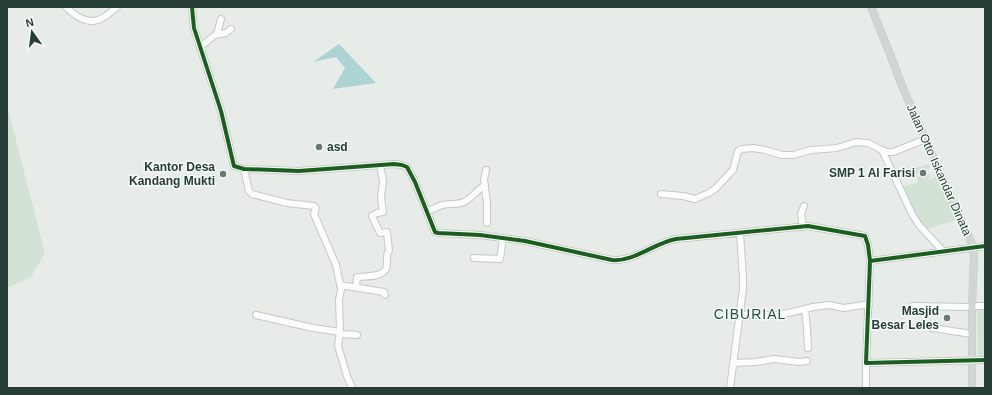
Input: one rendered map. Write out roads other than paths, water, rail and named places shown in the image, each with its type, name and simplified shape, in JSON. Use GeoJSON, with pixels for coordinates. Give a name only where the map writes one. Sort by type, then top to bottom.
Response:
{"type":"FeatureCollection","features":[{"type":"Feature","properties":{"kind":"main road","name":"Jalan Otto Iskandar Dinata"},"geometry":{"type":"LineString","coordinates":[[871,7],[902,86],[972,242],[974,257],[972,307],[972,388]]}},
{"type":"Feature","properties":{"kind":"street"},"geometry":{"type":"LineString","coordinates":[[66,7],[80,18],[91,21],[98,20],[117,7]]}},
{"type":"Feature","properties":{"kind":"street"},"geometry":{"type":"LineString","coordinates":[[192,7],[194,28],[220,111],[234,166],[244,169],[299,171],[394,164],[407,166],[435,232],[480,235],[542,244],[618,261],[627,259],[669,240],[803,226],[865,236],[870,261],[866,388]]}},
{"type":"Feature","properties":{"kind":"street"},"geometry":{"type":"LineString","coordinates":[[217,34],[221,19]]}},
{"type":"Feature","properties":{"kind":"street"},"geometry":{"type":"LineString","coordinates":[[200,47],[217,34],[226,33],[231,29]]}},
{"type":"Feature","properties":{"kind":"street"},"geometry":{"type":"LineString","coordinates":[[661,194],[683,196],[695,199],[709,194],[733,170],[738,152],[742,149],[752,148],[782,155],[793,155],[811,150],[837,148],[856,142],[868,143],[886,152],[893,152],[926,140]]}},
{"type":"Feature","properties":{"kind":"street"},"geometry":{"type":"LineString","coordinates":[[882,150],[912,214],[924,231],[943,251]]}},
{"type":"Feature","properties":{"kind":"street"},"geometry":{"type":"LineString","coordinates":[[356,287],[356,277],[379,274],[386,270],[387,267],[387,254],[389,250],[387,232],[380,233],[372,216],[383,212],[381,197],[383,181],[380,165]]}},
{"type":"Feature","properties":{"kind":"street"},"geometry":{"type":"LineString","coordinates":[[244,169],[252,194],[287,203],[314,206],[316,208],[314,214],[336,265],[341,289],[339,300],[340,333],[338,343],[339,352],[352,388]]}},
{"type":"Feature","properties":{"kind":"street"},"geometry":{"type":"LineString","coordinates":[[486,170],[485,185],[487,223]]}},
{"type":"Feature","properties":{"kind":"street"},"geometry":{"type":"LineString","coordinates":[[427,212],[442,205],[457,205],[466,201],[485,185]]}},
{"type":"Feature","properties":{"kind":"street"},"geometry":{"type":"LineString","coordinates":[[803,226],[801,214],[804,206]]}},
{"type":"Feature","properties":{"kind":"street"},"geometry":{"type":"LineString","coordinates":[[730,388],[743,283],[740,233]]}},
{"type":"Feature","properties":{"kind":"street"},"geometry":{"type":"LineString","coordinates":[[474,258],[500,259],[502,238]]}},
{"type":"Feature","properties":{"kind":"street"},"geometry":{"type":"LineString","coordinates":[[870,261],[985,246]]}},
{"type":"Feature","properties":{"kind":"street"},"geometry":{"type":"LineString","coordinates":[[340,285],[384,292],[385,295]]}},
{"type":"Feature","properties":{"kind":"street"},"geometry":{"type":"LineString","coordinates":[[740,314],[762,316],[778,315],[813,307],[829,306],[844,308],[869,304]]}},
{"type":"Feature","properties":{"kind":"street"},"geometry":{"type":"LineString","coordinates":[[912,306],[985,306]]}},
{"type":"Feature","properties":{"kind":"street"},"geometry":{"type":"LineString","coordinates":[[805,309],[808,329],[808,348]]}},
{"type":"Feature","properties":{"kind":"street"},"geometry":{"type":"LineString","coordinates":[[256,315],[313,328],[357,335]]}},
{"type":"Feature","properties":{"kind":"street"},"geometry":{"type":"LineString","coordinates":[[932,328],[972,334]]}},
{"type":"Feature","properties":{"kind":"street"},"geometry":{"type":"LineString","coordinates":[[734,363],[774,359],[799,362],[806,361]]}},
{"type":"Feature","properties":{"kind":"street"},"geometry":{"type":"LineString","coordinates":[[866,363],[985,360]]}},
{"type":"Feature","properties":{"kind":"water"},"geometry":{"type":"Polygon","coordinates":[[[339,44],[376,83],[333,89],[345,68],[336,57],[313,62],[339,44]]]}},
{"type":"Feature","properties":{"kind":"place","name":"asd"},"geometry":{"type":"Point","coordinates":[319,147]}},
{"type":"Feature","properties":{"kind":"place","name":"SMP 1 Al Farisi"},"geometry":{"type":"Point","coordinates":[923,173]}},
{"type":"Feature","properties":{"kind":"place","name":"Kantor Desa Kandang Mukti"},"geometry":{"type":"Point","coordinates":[223,174]}},
{"type":"Feature","properties":{"kind":"place","name":"Masjid Besar Leles"},"geometry":{"type":"Point","coordinates":[947,318]}},
{"type":"Feature","properties":{"kind":"district","name":"CIBURIAL"},"geometry":{"type":"Point","coordinates":[750,314]}}]}
